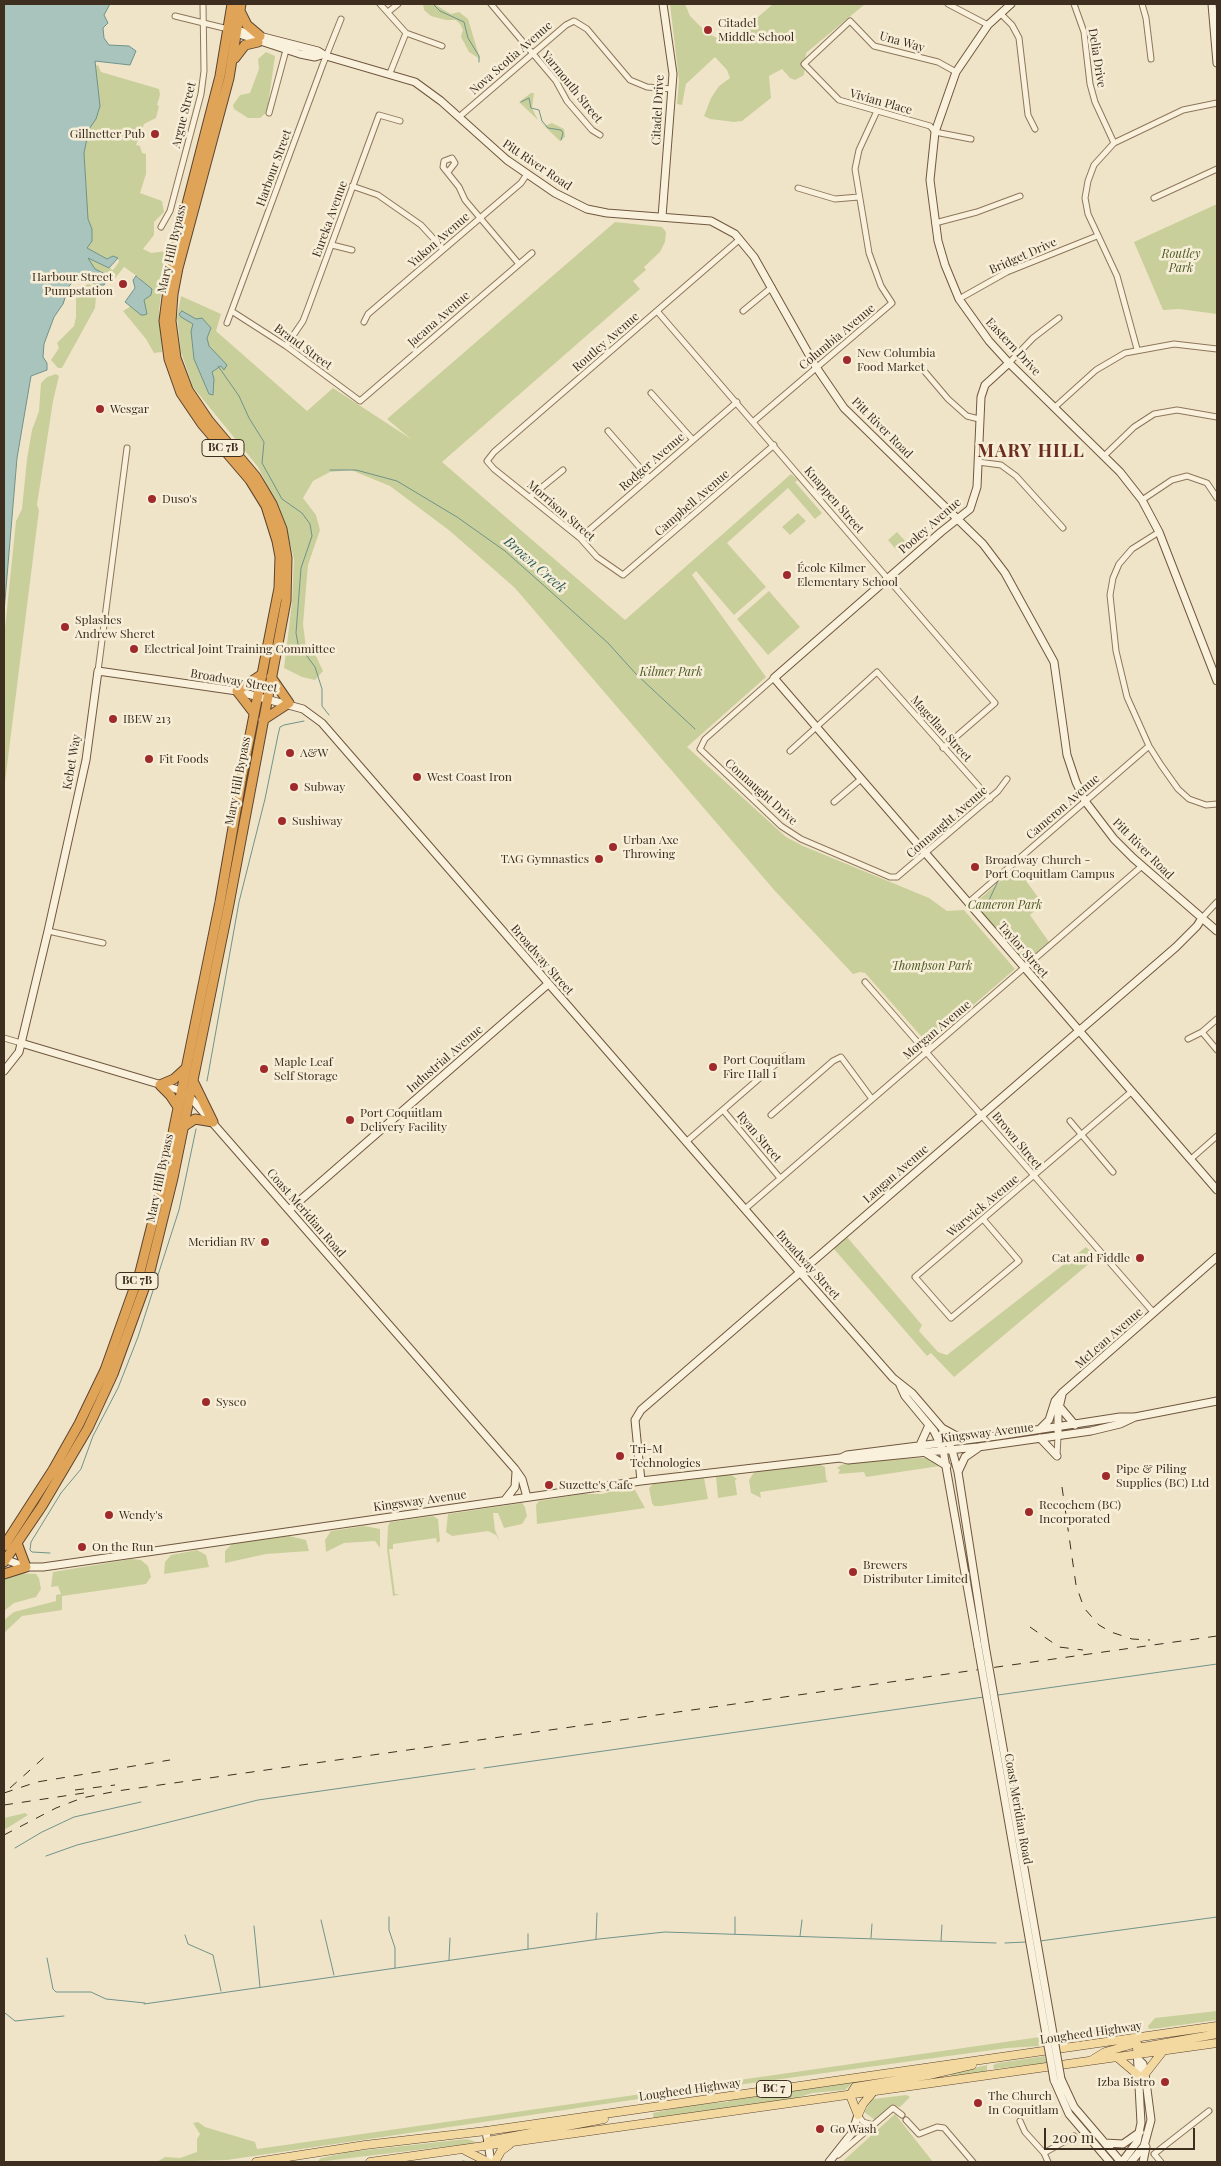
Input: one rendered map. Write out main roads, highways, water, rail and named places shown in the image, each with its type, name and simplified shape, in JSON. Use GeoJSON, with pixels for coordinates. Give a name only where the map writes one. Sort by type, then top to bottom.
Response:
{"type":"FeatureCollection","features":[{"type":"Feature","properties":{"kind":"highway","name":"Mary Hill Bypass"},"geometry":{"type":"LineString","coordinates":[[4,1560],[58,1481],[84,1434],[128,1336],[161,1234],[229,904],[262,720],[287,595],[287,558],[282,529],[272,504],[256,477],[209,421],[188,390],[176,358],[171,321],[173,294],[178,268],[233,60],[235,31],[232,4]]}},
{"type":"Feature","properties":{"kind":"highway","name":"Mary Hill Bypass"},"geometry":{"type":"LineString","coordinates":[[4,1546],[8,1536],[53,1470],[79,1424],[123,1324],[153,1227],[220,902],[257,696],[279,588],[280,557],[266,506],[250,480],[202,424],[182,393],[169,359],[164,321],[171,266],[217,90],[241,8]]}},
{"type":"Feature","properties":{"kind":"highway"},"geometry":{"type":"LineString","coordinates":[[233,60],[245,45],[259,39],[247,25],[241,8]]}},
{"type":"Feature","properties":{"kind":"highway"},"geometry":{"type":"LineString","coordinates":[[254,713],[238,691],[261,675]]}},
{"type":"Feature","properties":{"kind":"highway"},"geometry":{"type":"LineString","coordinates":[[262,720],[289,703],[271,677]]}},
{"type":"Feature","properties":{"kind":"highway"},"geometry":{"type":"LineString","coordinates":[[178,1107],[160,1085],[174,1079],[186,1068]]}},
{"type":"Feature","properties":{"kind":"highway"},"geometry":{"type":"LineString","coordinates":[[193,1081],[213,1122]]}},
{"type":"Feature","properties":{"kind":"highway"},"geometry":{"type":"LineString","coordinates":[[183,1127],[194,1119],[213,1122]]}},
{"type":"Feature","properties":{"kind":"highway"},"geometry":{"type":"LineString","coordinates":[[4,1574],[26,1567],[17,1543]]}},
{"type":"Feature","properties":{"kind":"main road","name":"Citadel Drive"},"geometry":{"type":"LineString","coordinates":[[662,217],[672,89],[672,66],[663,4]]}},
{"type":"Feature","properties":{"kind":"main road","name":"Eastern Drive"},"geometry":{"type":"LineString","coordinates":[[1011,4],[988,25],[956,72],[935,132],[930,180],[935,223],[945,266],[959,299],[977,326],[1008,363],[1104,456],[1142,500],[1159,532],[1216,676]]}},
{"type":"Feature","properties":{"kind":"main road"},"geometry":{"type":"LineString","coordinates":[[1212,4],[1217,63]]}},
{"type":"Feature","properties":{"kind":"main road","name":"Pitt River Road"},"geometry":{"type":"LineString","coordinates":[[235,31],[286,50],[316,57],[324,56],[390,73],[415,82],[459,116],[500,155],[555,193],[591,211],[711,221],[726,227],[754,256],[816,367],[851,415],[957,518],[987,549],[1005,573],[1054,662],[1067,755],[1085,801],[1114,839],[1217,931]]}},
{"type":"Feature","properties":{"kind":"main road","name":"Pitt River Road"},"geometry":{"type":"LineString","coordinates":[[259,39],[292,44],[318,51],[324,56]]}},
{"type":"Feature","properties":{"kind":"main road"},"geometry":{"type":"LineString","coordinates":[[286,50],[292,44]]}},
{"type":"Feature","properties":{"kind":"main road","name":"Pooley Avenue"},"geometry":{"type":"LineString","coordinates":[[774,678],[957,518],[970,509],[977,488],[980,398],[986,384],[1008,363]]}},
{"type":"Feature","properties":{"kind":"main road","name":"Broadway Street"},"geometry":{"type":"LineString","coordinates":[[98,671],[238,691],[289,703],[311,713],[322,723],[744,1209],[900,1385],[905,1396],[929,1425],[940,1443]]}},
{"type":"Feature","properties":{"kind":"main road","name":"Kebet Way"},"geometry":{"type":"LineString","coordinates":[[4,1071],[15,1059],[21,1043],[48,931],[86,760],[98,671]]}},
{"type":"Feature","properties":{"kind":"main road","name":"Taylor Street"},"geometry":{"type":"LineString","coordinates":[[774,678],[1217,1190]]}},
{"type":"Feature","properties":{"kind":"main road","name":"Langan Avenue"},"geometry":{"type":"LineString","coordinates":[[640,1481],[635,1420],[640,1410],[1176,947],[1197,926],[1202,918]]}},
{"type":"Feature","properties":{"kind":"main road","name":"Industrial Avenue"},"geometry":{"type":"LineString","coordinates":[[289,1210],[548,984]]}},
{"type":"Feature","properties":{"kind":"main road","name":"Coast Meridian Road"},"geometry":{"type":"LineString","coordinates":[[21,1043],[182,1091],[190,1097],[515,1469],[522,1479],[527,1497]]}},
{"type":"Feature","properties":{"kind":"main road","name":"McLean Avenue"},"geometry":{"type":"LineString","coordinates":[[1062,1393],[1217,1258]]}},
{"type":"Feature","properties":{"kind":"main road","name":"Broadway Street"},"geometry":{"type":"LineString","coordinates":[[900,1385],[912,1392],[942,1428],[950,1446]]}},
{"type":"Feature","properties":{"kind":"main road"},"geometry":{"type":"LineString","coordinates":[[1058,1436],[1059,1406],[1062,1393]]}},
{"type":"Feature","properties":{"kind":"main road"},"geometry":{"type":"LineString","coordinates":[[1040,1429],[1049,1420],[1056,1401],[1062,1393]]}},
{"type":"Feature","properties":{"kind":"main road","name":"Kingsway Avenue"},"geometry":{"type":"LineString","coordinates":[[922,1449],[943,1450],[964,1440],[1120,1417],[1135,1417],[1217,1401]]}},
{"type":"Feature","properties":{"kind":"main road"},"geometry":{"type":"LineString","coordinates":[[1059,1406],[1075,1425]]}},
{"type":"Feature","properties":{"kind":"main road","name":"Kingsway Avenue"},"geometry":{"type":"LineString","coordinates":[[4,1560],[26,1567],[43,1567],[640,1481],[840,1458],[848,1460],[922,1449],[940,1443],[950,1446],[978,1448],[1120,1424],[1135,1417]]}},
{"type":"Feature","properties":{"kind":"main road"},"geometry":{"type":"LineString","coordinates":[[929,1425],[922,1449],[947,1466]]}},
{"type":"Feature","properties":{"kind":"main road"},"geometry":{"type":"LineString","coordinates":[[942,1428],[964,1440]]}},
{"type":"Feature","properties":{"kind":"main road"},"geometry":{"type":"LineString","coordinates":[[1040,1438],[1057,1456]]}},
{"type":"Feature","properties":{"kind":"main road","name":"Coast Meridian Road"},"geometry":{"type":"LineString","coordinates":[[940,1443],[947,1466],[982,1646],[1061,2101],[1069,2114],[1110,2162]]}},
{"type":"Feature","properties":{"kind":"main road","name":"Coast Meridian Road"},"geometry":{"type":"LineString","coordinates":[[950,1446],[958,1472],[982,1646]]}},
{"type":"Feature","properties":{"kind":"main road"},"geometry":{"type":"LineString","coordinates":[[958,1472],[965,1457],[978,1448]]}},
{"type":"Feature","properties":{"kind":"main road"},"geometry":{"type":"LineString","coordinates":[[505,1500],[515,1487],[515,1469]]}},
{"type":"Feature","properties":{"kind":"main road","name":"Lougheed Highway"},"geometry":{"type":"LineString","coordinates":[[370,2162],[464,2150],[488,2144],[511,2144],[1118,2058],[1137,2049],[1217,2026]]}},
{"type":"Feature","properties":{"kind":"main road"},"geometry":{"type":"LineString","coordinates":[[1086,2063],[1105,2052],[1137,2049],[1217,2034]]}},
{"type":"Feature","properties":{"kind":"main road","name":"Lougheed Highway"},"geometry":{"type":"LineString","coordinates":[[256,2162],[365,2145],[486,2131],[997,2057],[1137,2049],[1163,2051],[1217,2043]]}},
{"type":"Feature","properties":{"kind":"main road"},"geometry":{"type":"LineString","coordinates":[[1121,2162],[1135,2145],[1140,2132],[1142,2112],[1141,2074],[1143,2064],[1137,2049]]}},
{"type":"Feature","properties":{"kind":"main road"},"geometry":{"type":"LineString","coordinates":[[1141,2074],[1163,2051]]}},
{"type":"Feature","properties":{"kind":"main road"},"geometry":{"type":"LineString","coordinates":[[858,2115],[850,2095],[852,2090],[858,2086],[955,2070],[997,2057]]}},
{"type":"Feature","properties":{"kind":"main road"},"geometry":{"type":"LineString","coordinates":[[1118,2058],[1141,2074],[1151,2112],[1143,2162]]}},
{"type":"Feature","properties":{"kind":"main road","name":"Coast Meridian Road"},"geometry":{"type":"LineString","coordinates":[[1058,2080],[1074,2106],[1121,2162]]}},
{"type":"Feature","properties":{"kind":"main road"},"geometry":{"type":"LineString","coordinates":[[830,2162],[852,2133],[862,2104],[873,2092]]}},
{"type":"Feature","properties":{"kind":"main road"},"geometry":{"type":"LineString","coordinates":[[488,2144],[614,2117],[644,2108]]}},
{"type":"Feature","properties":{"kind":"main road"},"geometry":{"type":"LineString","coordinates":[[464,2150],[489,2162],[486,2131]]}},
{"type":"Feature","properties":{"kind":"main road"},"geometry":{"type":"LineString","coordinates":[[1105,2143],[1123,2144],[1140,2132]]}},
{"type":"Feature","properties":{"kind":"main road"},"geometry":{"type":"LineString","coordinates":[[1131,2162],[1140,2153],[1148,2137]]}},
{"type":"Feature","properties":{"kind":"main road"},"geometry":{"type":"LineString","coordinates":[[495,2162],[501,2151],[511,2144]]}},
{"type":"Feature","properties":{"kind":"water"},"geometry":{"type":"Polygon","coordinates":[[[4,4],[110,4],[104,15],[108,23],[103,28],[104,38],[109,45],[129,46],[136,51],[130,65],[95,61],[100,106],[96,119],[89,129],[84,153],[88,219],[92,229],[92,241],[87,248],[107,259],[113,256],[118,258],[109,268],[88,258],[95,269],[103,273],[103,280],[106,282],[104,285],[97,285],[83,278],[74,281],[69,286],[63,304],[54,317],[44,344],[43,357],[47,363],[47,370],[31,376],[17,458],[4,612],[4,4]]]}},
{"type":"Feature","properties":{"kind":"water"},"geometry":{"type":"Polygon","coordinates":[[[136,276],[152,289],[151,295],[144,300],[147,314],[144,315],[141,315],[125,302],[135,288],[133,280],[136,276]]]}},
{"type":"Feature","properties":{"kind":"water"},"geometry":{"type":"Polygon","coordinates":[[[182,311],[196,319],[202,318],[211,328],[207,338],[209,346],[227,365],[224,370],[221,366],[212,372],[214,379],[213,395],[209,394],[194,359],[191,331],[193,324],[181,317],[179,314],[182,311]]]}},
{"type":"Feature","properties":{"kind":"waterway"},"geometry":{"type":"LineString","coordinates":[[433,4],[440,11],[464,22],[468,38],[479,56],[479,62]]}},
{"type":"Feature","properties":{"kind":"waterway"},"geometry":{"type":"LineString","coordinates":[[521,102],[529,98],[531,108],[539,110],[542,121],[548,128],[561,130],[563,133],[561,140]]}},
{"type":"Feature","properties":{"kind":"waterway"},"geometry":{"type":"LineString","coordinates":[[218,366],[239,396],[249,418],[264,442],[262,463],[282,499],[302,513],[310,524],[312,536],[301,568],[296,633],[298,644],[315,667],[322,689],[322,706],[329,715]]}},
{"type":"Feature","properties":{"kind":"waterway","name":"Brown Creek"},"geometry":{"type":"LineString","coordinates":[[330,470],[356,470],[397,481],[457,517],[505,551],[608,643],[636,674],[695,729]]}},
{"type":"Feature","properties":{"kind":"waterway"},"geometry":{"type":"LineString","coordinates":[[207,1081],[239,902],[265,799],[280,727],[304,721]]}},
{"type":"Feature","properties":{"kind":"waterway"},"geometry":{"type":"LineString","coordinates":[[984,911],[998,881]]}},
{"type":"Feature","properties":{"kind":"waterway"},"geometry":{"type":"LineString","coordinates":[[50,1553],[32,1552],[30,1550],[31,1542],[61,1493],[81,1469],[93,1436],[118,1388],[138,1337],[179,1210],[196,1129]]}},
{"type":"Feature","properties":{"kind":"waterway"},"geometry":{"type":"LineString","coordinates":[[998,1695],[1217,1664]]}},
{"type":"Feature","properties":{"kind":"waterway"},"geometry":{"type":"LineString","coordinates":[[484,1768],[984,1697]]}},
{"type":"Feature","properties":{"kind":"waterway"},"geometry":{"type":"LineString","coordinates":[[46,1856],[77,1845],[258,1800],[475,1769]]}},
{"type":"Feature","properties":{"kind":"waterway"},"geometry":{"type":"LineString","coordinates":[[15,1848],[42,1832],[74,1817],[141,1802]]}},
{"type":"Feature","properties":{"kind":"waterway"},"geometry":{"type":"LineString","coordinates":[[596,1939],[597,1913]]}},
{"type":"Feature","properties":{"kind":"waterway"},"geometry":{"type":"LineString","coordinates":[[389,1917],[389,1930],[395,1948],[395,1968]]}},
{"type":"Feature","properties":{"kind":"waterway"},"geometry":{"type":"LineString","coordinates":[[735,1917],[735,1934]]}},
{"type":"Feature","properties":{"kind":"waterway"},"geometry":{"type":"LineString","coordinates":[[1040,1941],[1217,1917]]}},
{"type":"Feature","properties":{"kind":"waterway"},"geometry":{"type":"LineString","coordinates":[[321,1920],[334,1975]]}},
{"type":"Feature","properties":{"kind":"waterway"},"geometry":{"type":"LineString","coordinates":[[800,1936],[802,1920]]}},
{"type":"Feature","properties":{"kind":"waterway"},"geometry":{"type":"LineString","coordinates":[[871,1938],[872,1924]]}},
{"type":"Feature","properties":{"kind":"waterway"},"geometry":{"type":"LineString","coordinates":[[941,1941],[942,1925]]}},
{"type":"Feature","properties":{"kind":"waterway"},"geometry":{"type":"LineString","coordinates":[[254,1926],[260,1987]]}},
{"type":"Feature","properties":{"kind":"waterway"},"geometry":{"type":"LineString","coordinates":[[144,2004],[599,1939],[665,1932],[996,1943]]}},
{"type":"Feature","properties":{"kind":"waterway"},"geometry":{"type":"LineString","coordinates":[[528,1934],[528,1949]]}},
{"type":"Feature","properties":{"kind":"waterway"},"geometry":{"type":"LineString","coordinates":[[185,1935],[188,1944],[213,1955],[221,1991]]}},
{"type":"Feature","properties":{"kind":"waterway"},"geometry":{"type":"LineString","coordinates":[[449,1960],[450,1938]]}},
{"type":"Feature","properties":{"kind":"waterway"},"geometry":{"type":"LineString","coordinates":[[1005,1943],[1026,1942]]}},
{"type":"Feature","properties":{"kind":"waterway"},"geometry":{"type":"LineString","coordinates":[[47,1958],[53,1989],[56,1992],[91,1992],[106,1999],[145,2003]]}},
{"type":"Feature","properties":{"kind":"waterway"},"geometry":{"type":"LineString","coordinates":[[5,2013],[15,2021],[64,2016]]}},
{"type":"Feature","properties":{"kind":"waterway"},"geometry":{"type":"LineString","coordinates":[[458,2162],[464,2161]]}},
{"type":"Feature","properties":{"kind":"railway"},"geometry":{"type":"LineString","coordinates":[[1062,1487],[1076,1585],[1084,1608],[1099,1625],[1111,1632],[1132,1639],[1150,1640]]}},
{"type":"Feature","properties":{"kind":"railway"},"geometry":{"type":"LineString","coordinates":[[1030,1627],[1059,1647],[1083,1650]]}},
{"type":"Feature","properties":{"kind":"railway"},"geometry":{"type":"LineString","coordinates":[[4,1835],[56,1808],[82,1798],[117,1791],[1217,1636]]}},
{"type":"Feature","properties":{"kind":"railway"},"geometry":{"type":"LineString","coordinates":[[10,1788],[49,1753]]}},
{"type":"Feature","properties":{"kind":"railway"},"geometry":{"type":"LineString","coordinates":[[4,1793],[37,1782],[170,1760]]}},
{"type":"Feature","properties":{"kind":"railway"},"geometry":{"type":"LineString","coordinates":[[75,1790],[115,1785]]}},
{"type":"Feature","properties":{"kind":"railway"},"geometry":{"type":"LineString","coordinates":[[4,1805],[84,1793]]}},
{"type":"Feature","properties":{"kind":"place","name":"Citadel Middle School"},"geometry":{"type":"Point","coordinates":[708,30]}},
{"type":"Feature","properties":{"kind":"place","name":"Gillnetter Pub"},"geometry":{"type":"Point","coordinates":[155,134]}},
{"type":"Feature","properties":{"kind":"place","name":"Harbour Street Pumpstation"},"geometry":{"type":"Point","coordinates":[123,284]}},
{"type":"Feature","properties":{"kind":"place","name":"New Columbia Food Market"},"geometry":{"type":"Point","coordinates":[847,360]}},
{"type":"Feature","properties":{"kind":"place","name":"Wesgar"},"geometry":{"type":"Point","coordinates":[100,409]}},
{"type":"Feature","properties":{"kind":"place","name":"Duso's"},"geometry":{"type":"Point","coordinates":[152,499]}},
{"type":"Feature","properties":{"kind":"place","name":"École Kilmer Elementary School"},"geometry":{"type":"Point","coordinates":[787,575]}},
{"type":"Feature","properties":{"kind":"place","name":"Splashes Andrew Sheret"},"geometry":{"type":"Point","coordinates":[65,627]}},
{"type":"Feature","properties":{"kind":"place","name":"Electrical Joint Training Committee"},"geometry":{"type":"Point","coordinates":[134,649]}},
{"type":"Feature","properties":{"kind":"place","name":"IBEW 213"},"geometry":{"type":"Point","coordinates":[113,719]}},
{"type":"Feature","properties":{"kind":"place","name":"A&W"},"geometry":{"type":"Point","coordinates":[290,753]}},
{"type":"Feature","properties":{"kind":"place","name":"Fit Foods"},"geometry":{"type":"Point","coordinates":[149,759]}},
{"type":"Feature","properties":{"kind":"place","name":"West Coast Iron"},"geometry":{"type":"Point","coordinates":[417,777]}},
{"type":"Feature","properties":{"kind":"place","name":"Subway"},"geometry":{"type":"Point","coordinates":[294,787]}},
{"type":"Feature","properties":{"kind":"place","name":"Sushiway"},"geometry":{"type":"Point","coordinates":[282,821]}},
{"type":"Feature","properties":{"kind":"place","name":"Urban Axe Throwing"},"geometry":{"type":"Point","coordinates":[613,847]}},
{"type":"Feature","properties":{"kind":"place","name":"TAG Gymnastics"},"geometry":{"type":"Point","coordinates":[599,859]}},
{"type":"Feature","properties":{"kind":"place","name":"Broadway Church - Port Coquitlam Campus"},"geometry":{"type":"Point","coordinates":[975,867]}},
{"type":"Feature","properties":{"kind":"place","name":"Port Coquitlam Fire Hall 1"},"geometry":{"type":"Point","coordinates":[713,1067]}},
{"type":"Feature","properties":{"kind":"place","name":"Maple Leaf Self Storage"},"geometry":{"type":"Point","coordinates":[264,1069]}},
{"type":"Feature","properties":{"kind":"place","name":"Port Coquitlam Delivery Facility"},"geometry":{"type":"Point","coordinates":[350,1120]}},
{"type":"Feature","properties":{"kind":"place","name":"Meridian RV"},"geometry":{"type":"Point","coordinates":[265,1242]}},
{"type":"Feature","properties":{"kind":"place","name":"Cat and Fiddle"},"geometry":{"type":"Point","coordinates":[1140,1258]}},
{"type":"Feature","properties":{"kind":"place","name":"Sysco"},"geometry":{"type":"Point","coordinates":[206,1402]}},
{"type":"Feature","properties":{"kind":"place","name":"Tri-M Technologies"},"geometry":{"type":"Point","coordinates":[620,1456]}},
{"type":"Feature","properties":{"kind":"place","name":"Pipe & Piling Supplies (BC) Ltd"},"geometry":{"type":"Point","coordinates":[1106,1476]}},
{"type":"Feature","properties":{"kind":"place","name":"Suzette's Cafe"},"geometry":{"type":"Point","coordinates":[549,1485]}},
{"type":"Feature","properties":{"kind":"place","name":"Recochem (BC) Incorporated"},"geometry":{"type":"Point","coordinates":[1029,1512]}},
{"type":"Feature","properties":{"kind":"place","name":"Wendy's"},"geometry":{"type":"Point","coordinates":[109,1515]}},
{"type":"Feature","properties":{"kind":"place","name":"On the Run"},"geometry":{"type":"Point","coordinates":[82,1547]}},
{"type":"Feature","properties":{"kind":"place","name":"Brewers Distributer Limited"},"geometry":{"type":"Point","coordinates":[853,1572]}},
{"type":"Feature","properties":{"kind":"place","name":"Izba Bistro"},"geometry":{"type":"Point","coordinates":[1165,2082]}},
{"type":"Feature","properties":{"kind":"place","name":"The Church In Coquitlam"},"geometry":{"type":"Point","coordinates":[978,2103]}},
{"type":"Feature","properties":{"kind":"place","name":"Go Wash"},"geometry":{"type":"Point","coordinates":[820,2129]}},
{"type":"Feature","properties":{"kind":"district","name":"MARY HILL"},"geometry":{"type":"Point","coordinates":[1031,451]}},
{"type":"Feature","properties":{"kind":"park label","name":"Routley Park"},"geometry":{"type":"Point","coordinates":[1181,261]}},
{"type":"Feature","properties":{"kind":"park label","name":"Kilmer Park"},"geometry":{"type":"Point","coordinates":[671,672]}},
{"type":"Feature","properties":{"kind":"park label","name":"Cameron Park"},"geometry":{"type":"Point","coordinates":[1005,905]}},
{"type":"Feature","properties":{"kind":"park label","name":"Thompson Park"},"geometry":{"type":"Point","coordinates":[932,966]}}]}
